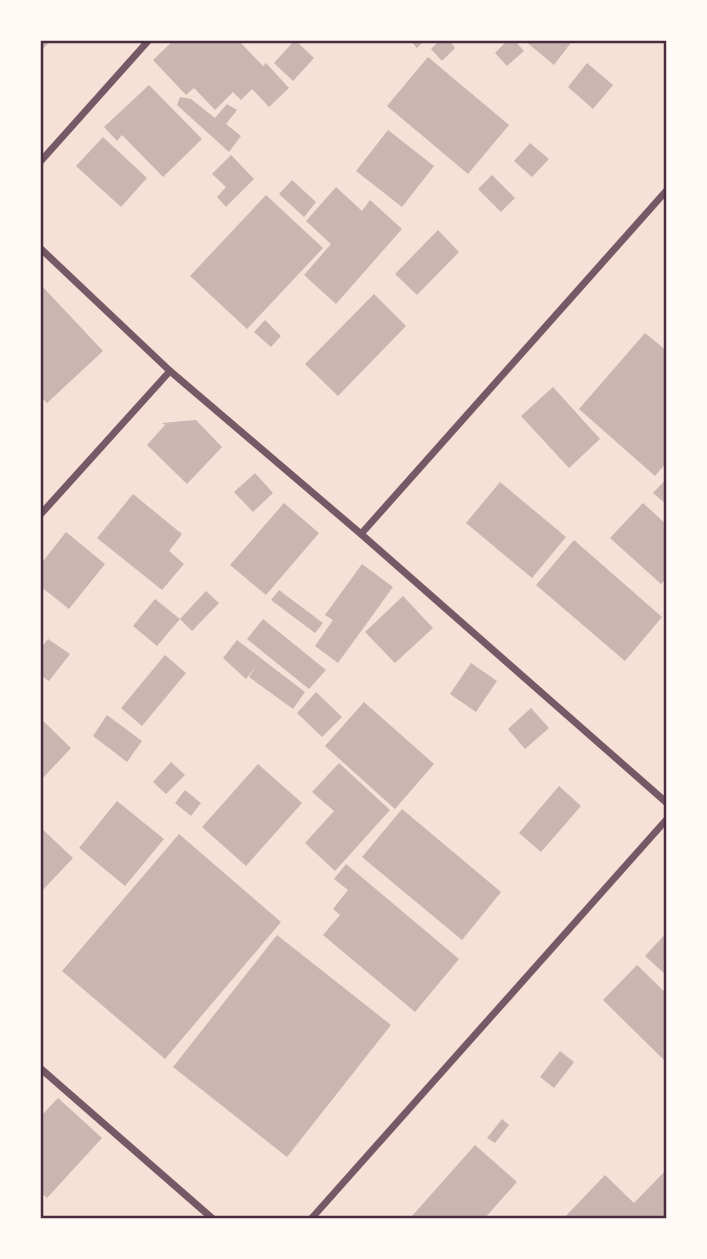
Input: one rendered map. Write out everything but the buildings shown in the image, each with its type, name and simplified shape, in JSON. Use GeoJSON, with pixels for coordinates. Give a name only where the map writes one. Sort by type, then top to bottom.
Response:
{"type":"FeatureCollection","features":[{"type":"Feature","properties":{"kind":"street"},"geometry":{"type":"LineString","coordinates":[[40,162],[149,40]]}},
{"type":"Feature","properties":{"kind":"street"},"geometry":{"type":"LineString","coordinates":[[361,534],[667,190]]}},
{"type":"Feature","properties":{"kind":"street"},"geometry":{"type":"LineString","coordinates":[[40,248],[170,371],[361,534],[667,803]]}},
{"type":"Feature","properties":{"kind":"street"},"geometry":{"type":"LineString","coordinates":[[40,515],[170,371]]}},
{"type":"Feature","properties":{"kind":"street"},"geometry":{"type":"LineString","coordinates":[[311,1219],[667,819]]}},
{"type":"Feature","properties":{"kind":"street"},"geometry":{"type":"LineString","coordinates":[[40,1068],[213,1219]]}}]}
